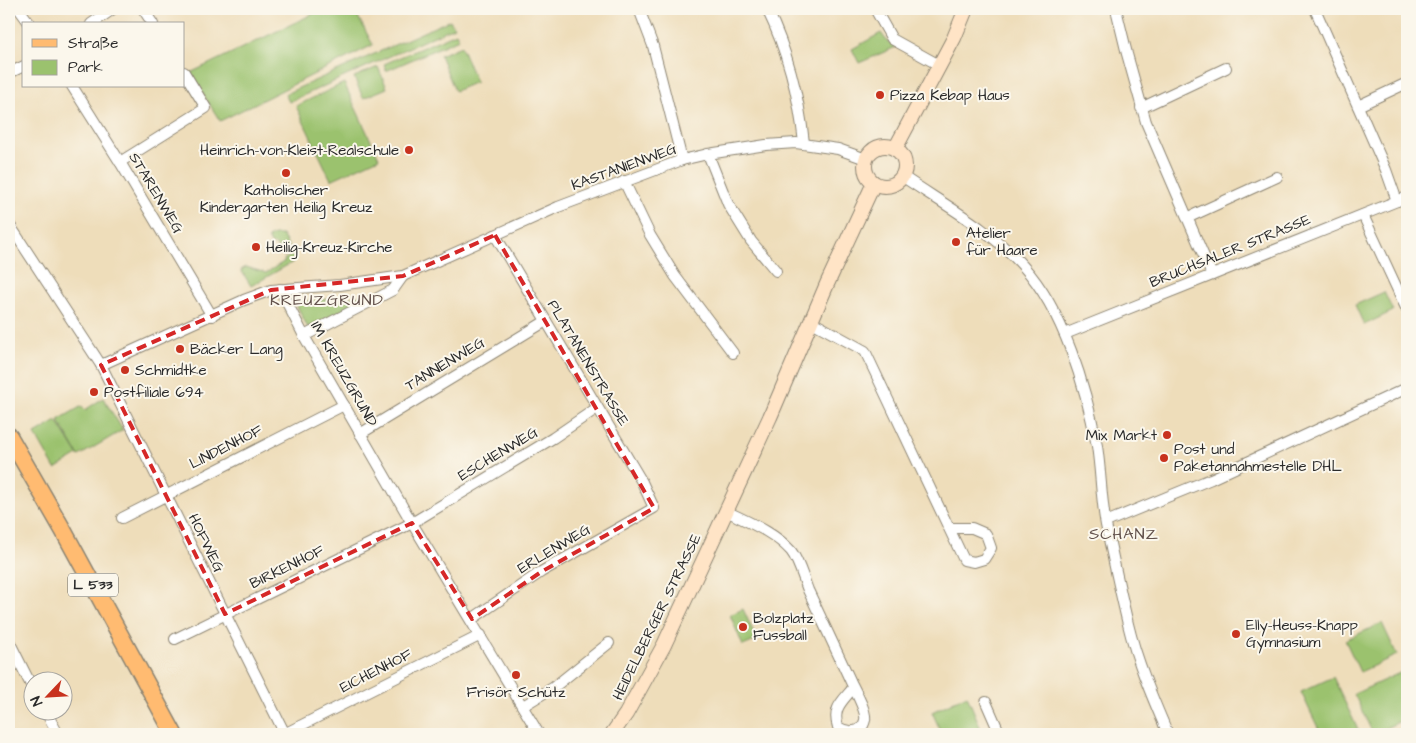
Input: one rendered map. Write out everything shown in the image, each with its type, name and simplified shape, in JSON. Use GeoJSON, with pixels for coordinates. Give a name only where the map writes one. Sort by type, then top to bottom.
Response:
{"type":"FeatureCollection","features":[{"type":"Feature","properties":{"kind":"main road"},"geometry":{"type":"LineString","coordinates":[[895,149],[954,38],[966,9]]}},
{"type":"Feature","properties":{"kind":"main road"},"geometry":{"type":"LineString","coordinates":[[887,147],[895,149],[902,156],[905,166],[902,176],[895,184],[884,187],[874,183],[868,177],[865,168],[866,159],[871,152],[878,148],[887,147]]}},
{"type":"Feature","properties":{"kind":"main road","name":"HEIDELBERGER STRASSE"},"geometry":{"type":"LineString","coordinates":[[612,734],[626,714],[664,645],[874,183]]}},
{"type":"Feature","properties":{"kind":"main road","name":"L 533"},"geometry":{"type":"LineString","coordinates":[[9,436],[68,539],[174,734]]}},
{"type":"Feature","properties":{"kind":"main road","name":"L 533"},"geometry":{"type":"LineString","coordinates":[[9,456],[162,734]]}},
{"type":"Feature","properties":{"kind":"street"},"geometry":{"type":"LineString","coordinates":[[19,9],[29,22]]}},
{"type":"Feature","properties":{"kind":"street"},"geometry":{"type":"LineString","coordinates":[[94,22],[113,9]]}},
{"type":"Feature","properties":{"kind":"street"},"geometry":{"type":"LineString","coordinates":[[143,9],[152,22]]}},
{"type":"Feature","properties":{"kind":"street"},"geometry":{"type":"LineString","coordinates":[[639,9],[653,46],[682,160]]}},
{"type":"Feature","properties":{"kind":"street"},"geometry":{"type":"LineString","coordinates":[[767,9],[786,52],[794,80],[801,113],[804,143]]}},
{"type":"Feature","properties":{"kind":"street"},"geometry":{"type":"LineString","coordinates":[[875,9],[892,39],[939,65]]}},
{"type":"Feature","properties":{"kind":"street"},"geometry":{"type":"LineString","coordinates":[[1116,9],[1141,108],[1212,275]]}},
{"type":"Feature","properties":{"kind":"street"},"geometry":{"type":"LineString","coordinates":[[1316,9],[1386,170],[1397,201]]}},
{"type":"Feature","properties":{"kind":"street"},"geometry":{"type":"LineString","coordinates":[[9,73],[22,67]]}},
{"type":"Feature","properties":{"kind":"street"},"geometry":{"type":"LineString","coordinates":[[1141,108],[1226,68]]}},
{"type":"Feature","properties":{"kind":"street"},"geometry":{"type":"LineString","coordinates":[[120,162],[206,108],[185,74]]}},
{"type":"Feature","properties":{"kind":"street"},"geometry":{"type":"LineString","coordinates":[[1358,106],[1407,83]]}},
{"type":"Feature","properties":{"kind":"street","name":"STARENWEG"},"geometry":{"type":"LineString","coordinates":[[73,88],[212,316]]}},
{"type":"Feature","properties":{"kind":"street","name":"KASTANIENWEG"},"geometry":{"type":"LineString","coordinates":[[280,289],[340,285],[403,276],[624,181],[682,160],[708,154],[766,145],[804,143],[838,149],[866,159]]}},
{"type":"Feature","properties":{"kind":"street"},"geometry":{"type":"LineString","coordinates":[[708,154],[728,204],[750,241],[776,271]]}},
{"type":"Feature","properties":{"kind":"street"},"geometry":{"type":"LineString","coordinates":[[902,176],[967,219],[1011,254],[1024,267],[1038,286],[1058,318],[1083,389],[1097,446],[1106,522],[1128,625],[1141,665],[1168,734]]}},
{"type":"Feature","properties":{"kind":"street"},"geometry":{"type":"LineString","coordinates":[[1188,218],[1276,177]]}},
{"type":"Feature","properties":{"kind":"street"},"geometry":{"type":"LineString","coordinates":[[624,181],[650,235],[675,276],[734,353]]}},
{"type":"Feature","properties":{"kind":"street","name":"BRUCHSALER STRASSE"},"geometry":{"type":"LineString","coordinates":[[1065,334],[1407,197]]}},
{"type":"Feature","properties":{"kind":"street"},"geometry":{"type":"LineString","coordinates":[[1363,215],[1407,310]]}},
{"type":"Feature","properties":{"kind":"street"},"geometry":{"type":"LineString","coordinates":[[9,224],[101,365],[244,300],[271,290],[280,289]]}},
{"type":"Feature","properties":{"kind":"street","name":"PLATANENSTRASSE"},"geometry":{"type":"LineString","coordinates":[[495,235],[642,482],[654,508]]}},
{"type":"Feature","properties":{"kind":"street","name":"KASTANIENWEG"},"geometry":{"type":"LineString","coordinates":[[304,336],[393,290],[403,276]]}},
{"type":"Feature","properties":{"kind":"street","name":"IM KREUZGRUND"},"geometry":{"type":"LineString","coordinates":[[280,289],[304,336],[412,524],[472,619],[539,734]]}},
{"type":"Feature","properties":{"kind":"street","name":"TANNENWEG"},"geometry":{"type":"LineString","coordinates":[[360,434],[546,321]]}},
{"type":"Feature","properties":{"kind":"street"},"geometry":{"type":"LineString","coordinates":[[812,322],[865,351],[950,528]]}},
{"type":"Feature","properties":{"kind":"street","name":"HOFWEG"},"geometry":{"type":"LineString","coordinates":[[101,365],[285,734]]}},
{"type":"Feature","properties":{"kind":"street"},"geometry":{"type":"LineString","coordinates":[[1106,522],[1180,493],[1407,388]]}},
{"type":"Feature","properties":{"kind":"street","name":"LINDENHOF"},"geometry":{"type":"LineString","coordinates":[[122,518],[344,405]]}},
{"type":"Feature","properties":{"kind":"street","name":"ESCHENWEG"},"geometry":{"type":"LineString","coordinates":[[412,524],[553,438],[598,408]]}},
{"type":"Feature","properties":{"kind":"street","name":"ERLENWEG"},"geometry":{"type":"LineString","coordinates":[[472,619],[541,572],[654,508]]}},
{"type":"Feature","properties":{"kind":"street"},"geometry":{"type":"LineString","coordinates":[[726,511],[777,537],[792,553],[854,688]]}},
{"type":"Feature","properties":{"kind":"street","name":"BIRKENHOF"},"geometry":{"type":"LineString","coordinates":[[175,639],[412,524]]}},
{"type":"Feature","properties":{"kind":"street","name":"EICHENHOF"},"geometry":{"type":"LineString","coordinates":[[285,734],[481,635]]}},
{"type":"Feature","properties":{"kind":"street"},"geometry":{"type":"LineString","coordinates":[[9,641],[24,670]]}},
{"type":"Feature","properties":{"kind":"street"},"geometry":{"type":"LineString","coordinates":[[523,706],[554,687],[609,643]]}},
{"type":"Feature","properties":{"kind":"street"},"geometry":{"type":"LineString","coordinates":[[986,702],[1000,734]]}},
{"type":"Feature","properties":{"kind":"street"},"geometry":{"type":"LineString","coordinates":[[50,720],[58,734]]}},
{"type":"Feature","properties":{"kind":"highlighted area"},"geometry":{"type":"Polygon","coordinates":[[[495,235],[654,508],[541,572],[472,619],[412,523],[225,614],[101,365],[271,290],[403,276],[495,235]]]}},
{"type":"Feature","properties":{"kind":"green space"},"geometry":{"type":"Polygon","coordinates":[[[323,9],[354,9],[373,45],[220,121],[190,73],[323,9]]]}},
{"type":"Feature","properties":{"kind":"green space"},"geometry":{"type":"Polygon","coordinates":[[[450,20],[454,27],[289,102],[285,94],[450,20]]]}},
{"type":"Feature","properties":{"kind":"green space"},"geometry":{"type":"Polygon","coordinates":[[[456,33],[459,39],[386,71],[384,64],[456,33]]]}},
{"type":"Feature","properties":{"kind":"green space"},"geometry":{"type":"Polygon","coordinates":[[[881,33],[887,41],[896,47],[859,63],[852,49],[881,33]]]}},
{"type":"Feature","properties":{"kind":"green space"},"geometry":{"type":"Polygon","coordinates":[[[461,46],[476,82],[455,91],[440,55],[461,46]]]}},
{"type":"Feature","properties":{"kind":"green space"},"geometry":{"type":"Polygon","coordinates":[[[378,67],[387,88],[363,98],[354,77],[378,67]]]}},
{"type":"Feature","properties":{"kind":"green space"},"geometry":{"type":"Polygon","coordinates":[[[344,83],[379,158],[331,180],[296,106],[344,83]]]}},
{"type":"Feature","properties":{"kind":"green space"},"geometry":{"type":"Polygon","coordinates":[[[274,235],[282,235],[292,252],[283,256],[276,245],[271,244],[268,238],[274,235]]]}},
{"type":"Feature","properties":{"kind":"green space"},"geometry":{"type":"Polygon","coordinates":[[[294,255],[293,262],[251,286],[241,270],[246,267],[266,273],[285,261],[284,259],[294,255]]]}},
{"type":"Feature","properties":{"kind":"green space"},"geometry":{"type":"Polygon","coordinates":[[[378,292],[308,328],[295,302],[354,297],[378,292]]]}},
{"type":"Feature","properties":{"kind":"green space"},"geometry":{"type":"Polygon","coordinates":[[[1384,292],[1393,311],[1364,325],[1355,305],[1384,292]]]}},
{"type":"Feature","properties":{"kind":"green space"},"geometry":{"type":"Polygon","coordinates":[[[103,398],[123,430],[79,456],[58,420],[82,406],[85,410],[103,398]]]}},
{"type":"Feature","properties":{"kind":"green space"},"geometry":{"type":"Polygon","coordinates":[[[57,421],[78,455],[55,469],[35,434],[57,421]]]}},
{"type":"Feature","properties":{"kind":"green space","name":"Bolzplatz Fussball"},"geometry":{"type":"Polygon","coordinates":[[[743,609],[757,640],[743,646],[730,615],[743,609]]]}},
{"type":"Feature","properties":{"kind":"green space"},"geometry":{"type":"Polygon","coordinates":[[[1382,623],[1397,655],[1360,672],[1345,640],[1382,623]]]}},
{"type":"Feature","properties":{"kind":"green space"},"geometry":{"type":"Polygon","coordinates":[[[1404,671],[1407,677],[1407,718],[1373,734],[1354,694],[1404,671]]]}},
{"type":"Feature","properties":{"kind":"green space"},"geometry":{"type":"Polygon","coordinates":[[[1333,677],[1360,734],[1321,734],[1301,692],[1333,677]]]}},
{"type":"Feature","properties":{"kind":"green space"},"geometry":{"type":"Polygon","coordinates":[[[967,695],[983,734],[942,734],[932,712],[967,695]]]}},
{"type":"Feature","properties":{"kind":"place","name":"Pizza Kebap Haus"},"geometry":{"type":"Point","coordinates":[880,95]}},
{"type":"Feature","properties":{"kind":"place","name":"Heinrich-von-Kleist-Realschule"},"geometry":{"type":"Point","coordinates":[409,150]}},
{"type":"Feature","properties":{"kind":"place","name":"Katholischer Kindergarten Heilig Kreuz"},"geometry":{"type":"Point","coordinates":[286,173]}},
{"type":"Feature","properties":{"kind":"place","name":"Atelier für Haare"},"geometry":{"type":"Point","coordinates":[956,242]}},
{"type":"Feature","properties":{"kind":"place","name":"Heilig-Kreuz-Kirche"},"geometry":{"type":"Point","coordinates":[256,247]}},
{"type":"Feature","properties":{"kind":"place","name":"Bäcker Lang"},"geometry":{"type":"Point","coordinates":[180,349]}},
{"type":"Feature","properties":{"kind":"place","name":"Schmidtke"},"geometry":{"type":"Point","coordinates":[125,370]}},
{"type":"Feature","properties":{"kind":"place","name":"Postfiliale 694"},"geometry":{"type":"Point","coordinates":[94,392]}},
{"type":"Feature","properties":{"kind":"place","name":"Mix Markt"},"geometry":{"type":"Point","coordinates":[1167,435]}},
{"type":"Feature","properties":{"kind":"place","name":"Post und Paketannahmestelle DHL"},"geometry":{"type":"Point","coordinates":[1164,458]}},
{"type":"Feature","properties":{"kind":"place","name":"Bolzplatz Fussball"},"geometry":{"type":"Point","coordinates":[743,627]}},
{"type":"Feature","properties":{"kind":"place","name":"Elly-Heuss-Knapp Gymnasium"},"geometry":{"type":"Point","coordinates":[1236,634]}},
{"type":"Feature","properties":{"kind":"place","name":"Frisör Schütz"},"geometry":{"type":"Point","coordinates":[516,675]}},
{"type":"Feature","properties":{"kind":"district","name":"KREUZGRUND"},"geometry":{"type":"Point","coordinates":[327,300]}},
{"type":"Feature","properties":{"kind":"district","name":"SCHANZ"},"geometry":{"type":"Point","coordinates":[1124,534]}}]}
